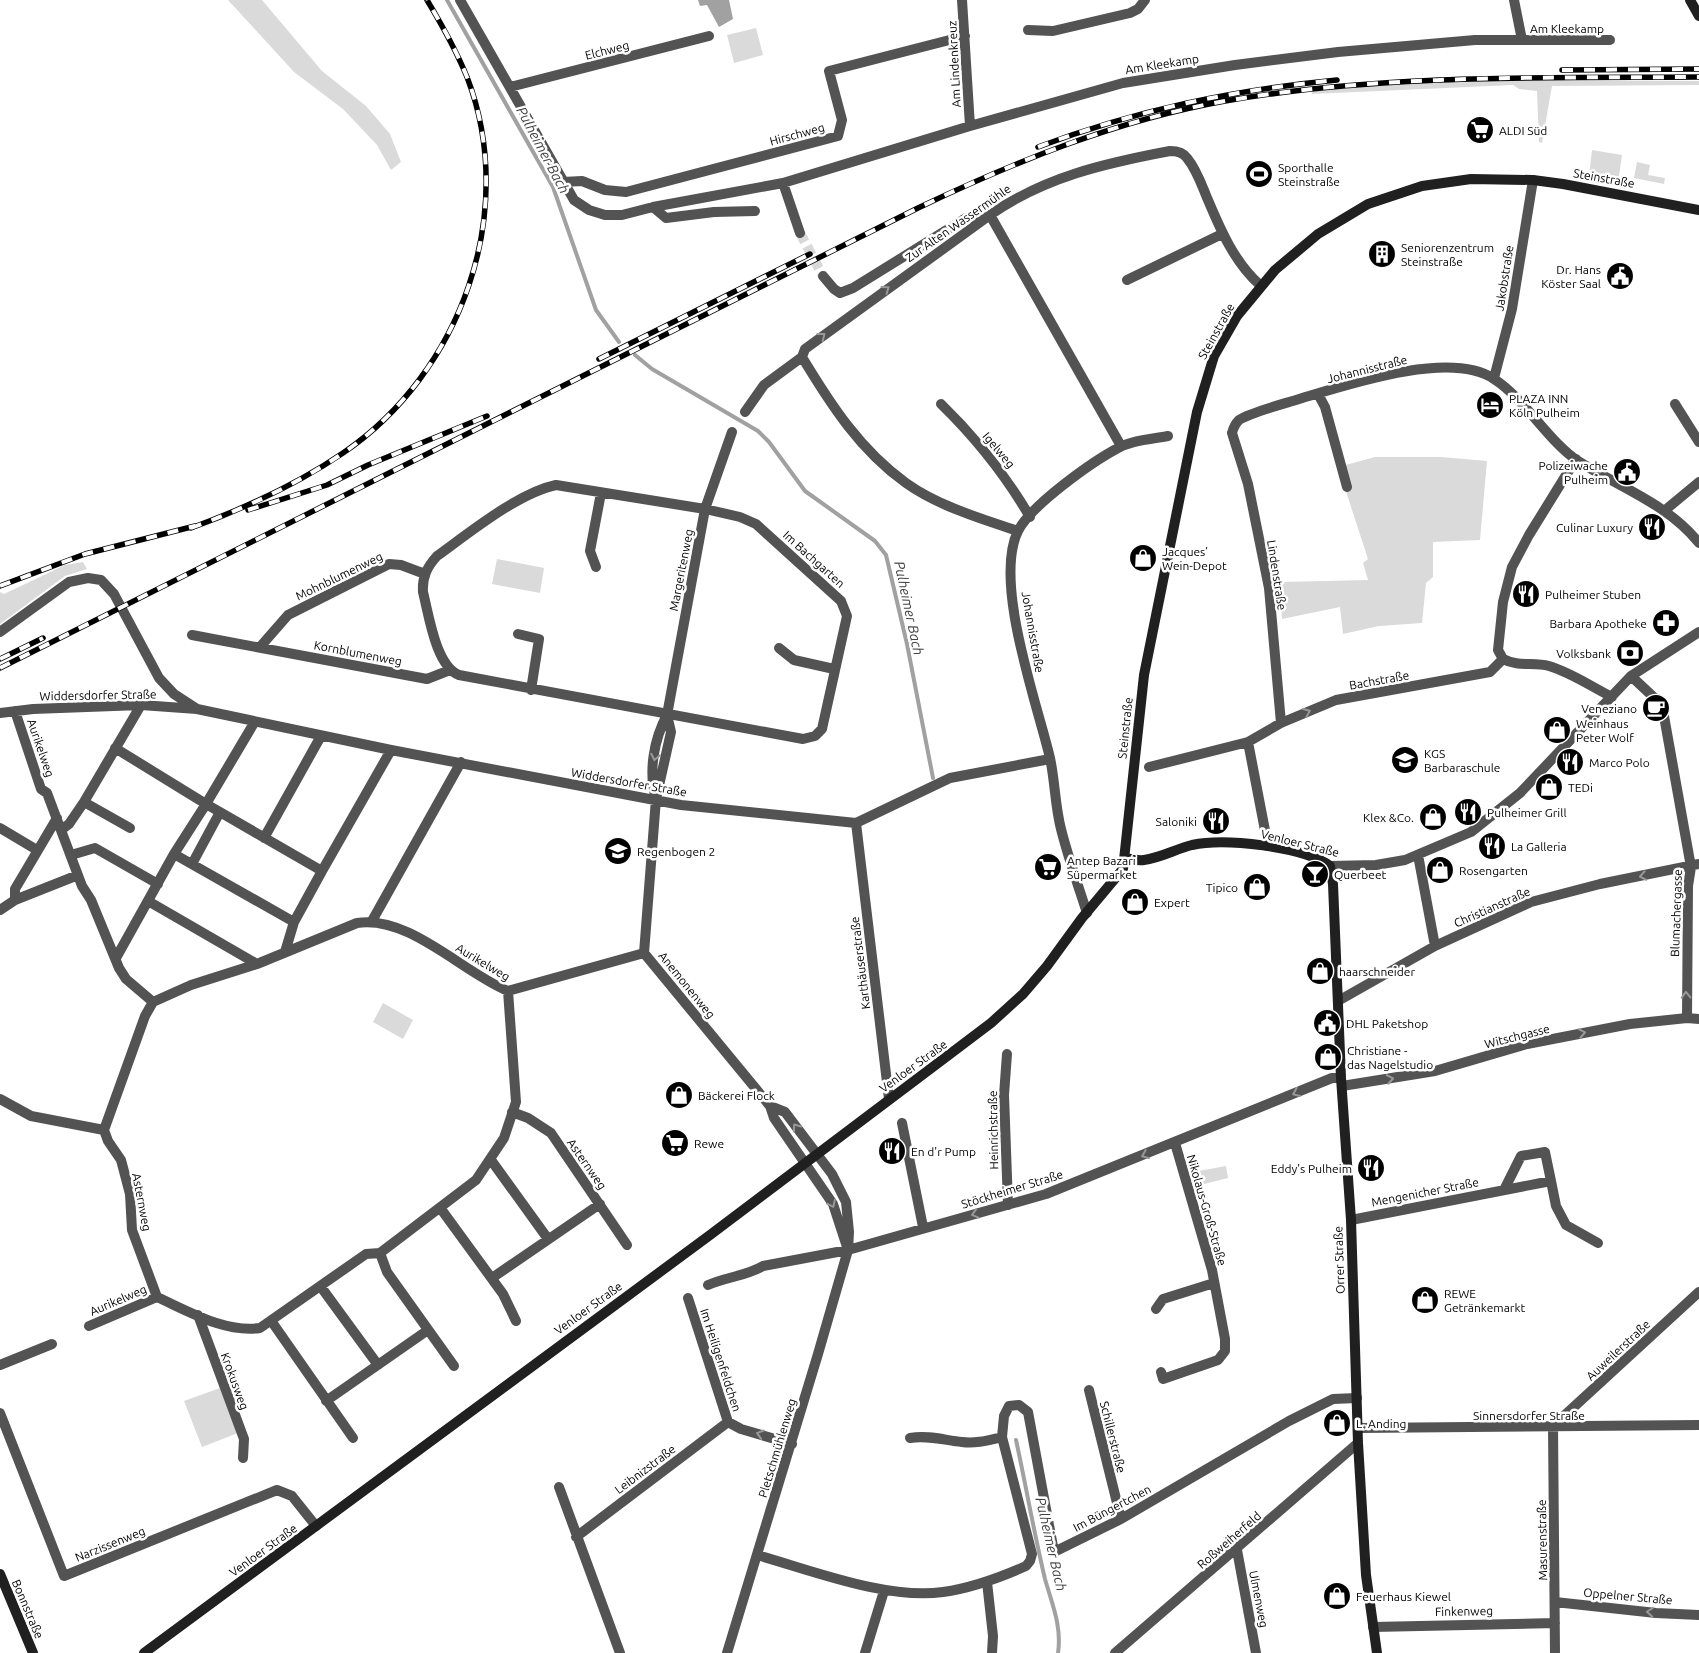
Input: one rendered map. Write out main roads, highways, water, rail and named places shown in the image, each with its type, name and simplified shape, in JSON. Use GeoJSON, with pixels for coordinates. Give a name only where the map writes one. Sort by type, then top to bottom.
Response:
{"type":"FeatureCollection","features":[{"type":"Feature","properties":{"kind":"main road"},"geometry":{"type":"LineString","coordinates":[[1690,0],[1699,16]]}},
{"type":"Feature","properties":{"kind":"main road","name":"Steinstraße"},"geometry":{"type":"LineString","coordinates":[[1125,858],[1144,675],[1189,443],[1214,356],[1237,316],[1260,285],[1318,234],[1368,204],[1422,186],[1471,179],[1533,180],[1664,202],[1699,210]]}},
{"type":"Feature","properties":{"kind":"main road","name":"Venloer Straße"},"geometry":{"type":"LineString","coordinates":[[144,1653],[991,1023],[1023,994],[1047,966],[1087,912],[1123,869],[1125,858],[1144,860],[1190,845],[1232,842],[1268,846],[1320,859],[1330,866]]}},
{"type":"Feature","properties":{"kind":"main road","name":"Orrer Straße"},"geometry":{"type":"LineString","coordinates":[[1330,866],[1333,884],[1342,1082],[1351,1220],[1358,1443],[1366,1575],[1377,1653]]}},
{"type":"Feature","properties":{"kind":"main road","name":"Bonnstraße"},"geometry":{"type":"LineString","coordinates":[[0,1574],[34,1651]]}},
{"type":"Feature","properties":{"kind":"waterway","name":"Pulheimer Bach"},"geometry":{"type":"LineString","coordinates":[[447,0],[553,187],[596,310],[619,342]]}},
{"type":"Feature","properties":{"kind":"waterway","name":"Pulheimer Bach"},"geometry":{"type":"LineString","coordinates":[[635,355],[652,369],[758,431],[769,442],[805,491],[875,541],[886,555],[907,644],[933,778]]}},
{"type":"Feature","properties":{"kind":"waterway","name":"Pulheimer Bach"},"geometry":{"type":"LineString","coordinates":[[1016,1440],[1041,1562],[1059,1634],[1058,1653]]}},
{"type":"Feature","properties":{"kind":"tunnel"},"geometry":{"type":"LineString","coordinates":[[800,233],[823,276]]}},
{"type":"Feature","properties":{"kind":"railway"},"geometry":{"type":"LineString","coordinates":[[191,528],[269,495],[307,476],[343,453],[384,419],[419,379],[448,334],[469,286],[482,234],[486,181],[481,129],[467,77],[427,0]]}},
{"type":"Feature","properties":{"kind":"railway"},"geometry":{"type":"LineString","coordinates":[[1562,70],[1699,69]]}},
{"type":"Feature","properties":{"kind":"railway"},"geometry":{"type":"LineString","coordinates":[[0,668],[918,208],[992,174],[1068,144],[1146,119],[1185,109],[1284,92],[1343,86],[1462,79],[1699,77]]}},
{"type":"Feature","properties":{"kind":"railway"},"geometry":{"type":"LineString","coordinates":[[1038,147],[1112,122],[1185,103],[1260,89],[1337,80]]}},
{"type":"Feature","properties":{"kind":"railway"},"geometry":{"type":"LineString","coordinates":[[599,359],[810,254]]}},
{"type":"Feature","properties":{"kind":"railway"},"geometry":{"type":"LineString","coordinates":[[248,510],[327,485],[368,465],[487,416]]}},
{"type":"Feature","properties":{"kind":"railway"},"geometry":{"type":"LineString","coordinates":[[0,586],[85,554],[195,526]]}},
{"type":"Feature","properties":{"kind":"railway"},"geometry":{"type":"LineString","coordinates":[[0,659],[43,638]]}},
{"type":"Feature","properties":{"kind":"place","name":"ALDI Süd"},"geometry":{"type":"Point","coordinates":[1480,130]}},
{"type":"Feature","properties":{"kind":"place","name":"Sporthalle Steinstraße"},"geometry":{"type":"Point","coordinates":[1259,174]}},
{"type":"Feature","properties":{"kind":"place","name":"Seniorenzentrum Steinstraße"},"geometry":{"type":"Point","coordinates":[1382,254]}},
{"type":"Feature","properties":{"kind":"place","name":"Dr. Hans Köster Saal"},"geometry":{"type":"Point","coordinates":[1620,276]}},
{"type":"Feature","properties":{"kind":"place","name":"PLAZA INN Köln Pulheim"},"geometry":{"type":"Point","coordinates":[1490,405]}},
{"type":"Feature","properties":{"kind":"place","name":"Polizeiwache Pulheim"},"geometry":{"type":"Point","coordinates":[1627,472]}},
{"type":"Feature","properties":{"kind":"place","name":"Culinar Luxury"},"geometry":{"type":"Point","coordinates":[1652,527]}},
{"type":"Feature","properties":{"kind":"place","name":"Jacques’ Wein-Depot"},"geometry":{"type":"Point","coordinates":[1143,558]}},
{"type":"Feature","properties":{"kind":"place","name":"Pulheimer Stuben"},"geometry":{"type":"Point","coordinates":[1526,594]}},
{"type":"Feature","properties":{"kind":"place","name":"Barbara Apotheke"},"geometry":{"type":"Point","coordinates":[1666,623]}},
{"type":"Feature","properties":{"kind":"place","name":"Volksbank"},"geometry":{"type":"Point","coordinates":[1630,653]}},
{"type":"Feature","properties":{"kind":"place","name":"Veneziano"},"geometry":{"type":"Point","coordinates":[1656,708]}},
{"type":"Feature","properties":{"kind":"place","name":"Weinhaus Peter Wolf"},"geometry":{"type":"Point","coordinates":[1557,730]}},
{"type":"Feature","properties":{"kind":"place","name":"KGS Barbaraschule"},"geometry":{"type":"Point","coordinates":[1405,760]}},
{"type":"Feature","properties":{"kind":"place","name":"Marco Polo"},"geometry":{"type":"Point","coordinates":[1570,762]}},
{"type":"Feature","properties":{"kind":"place","name":"TEDi"},"geometry":{"type":"Point","coordinates":[1549,787]}},
{"type":"Feature","properties":{"kind":"place","name":"Pulheimer Grill"},"geometry":{"type":"Point","coordinates":[1468,812]}},
{"type":"Feature","properties":{"kind":"place","name":"Klex &Co."},"geometry":{"type":"Point","coordinates":[1433,817]}},
{"type":"Feature","properties":{"kind":"place","name":"Saloniki"},"geometry":{"type":"Point","coordinates":[1216,821]}},
{"type":"Feature","properties":{"kind":"place","name":"La Galleria"},"geometry":{"type":"Point","coordinates":[1492,846]}},
{"type":"Feature","properties":{"kind":"place","name":"Regenbogen 2"},"geometry":{"type":"Point","coordinates":[618,851]}},
{"type":"Feature","properties":{"kind":"place","name":"Antep Bazari Süpermarket"},"geometry":{"type":"Point","coordinates":[1048,867]}},
{"type":"Feature","properties":{"kind":"place","name":"Rosengarten"},"geometry":{"type":"Point","coordinates":[1440,870]}},
{"type":"Feature","properties":{"kind":"place","name":"Querbeet"},"geometry":{"type":"Point","coordinates":[1315,874]}},
{"type":"Feature","properties":{"kind":"place","name":"Tipico"},"geometry":{"type":"Point","coordinates":[1257,887]}},
{"type":"Feature","properties":{"kind":"place","name":"Expert"},"geometry":{"type":"Point","coordinates":[1135,902]}},
{"type":"Feature","properties":{"kind":"place","name":"haarschneider"},"geometry":{"type":"Point","coordinates":[1320,971]}},
{"type":"Feature","properties":{"kind":"place","name":"DHL Paketshop"},"geometry":{"type":"Point","coordinates":[1327,1023]}},
{"type":"Feature","properties":{"kind":"place","name":"Christiane - das Nagelstudio"},"geometry":{"type":"Point","coordinates":[1328,1057]}},
{"type":"Feature","properties":{"kind":"place","name":"Bäckerei Flock"},"geometry":{"type":"Point","coordinates":[679,1095]}},
{"type":"Feature","properties":{"kind":"place","name":"Rewe"},"geometry":{"type":"Point","coordinates":[675,1143]}},
{"type":"Feature","properties":{"kind":"place","name":"En d'r Pump"},"geometry":{"type":"Point","coordinates":[892,1151]}},
{"type":"Feature","properties":{"kind":"place","name":"Eddy's Pulheim"},"geometry":{"type":"Point","coordinates":[1371,1168]}},
{"type":"Feature","properties":{"kind":"place","name":"REWE Getränkemarkt"},"geometry":{"type":"Point","coordinates":[1425,1300]}},
{"type":"Feature","properties":{"kind":"place","name":"L. Anding"},"geometry":{"type":"Point","coordinates":[1337,1423]}},
{"type":"Feature","properties":{"kind":"place","name":"Feuerhaus Kiewel"},"geometry":{"type":"Point","coordinates":[1337,1596]}}]}
